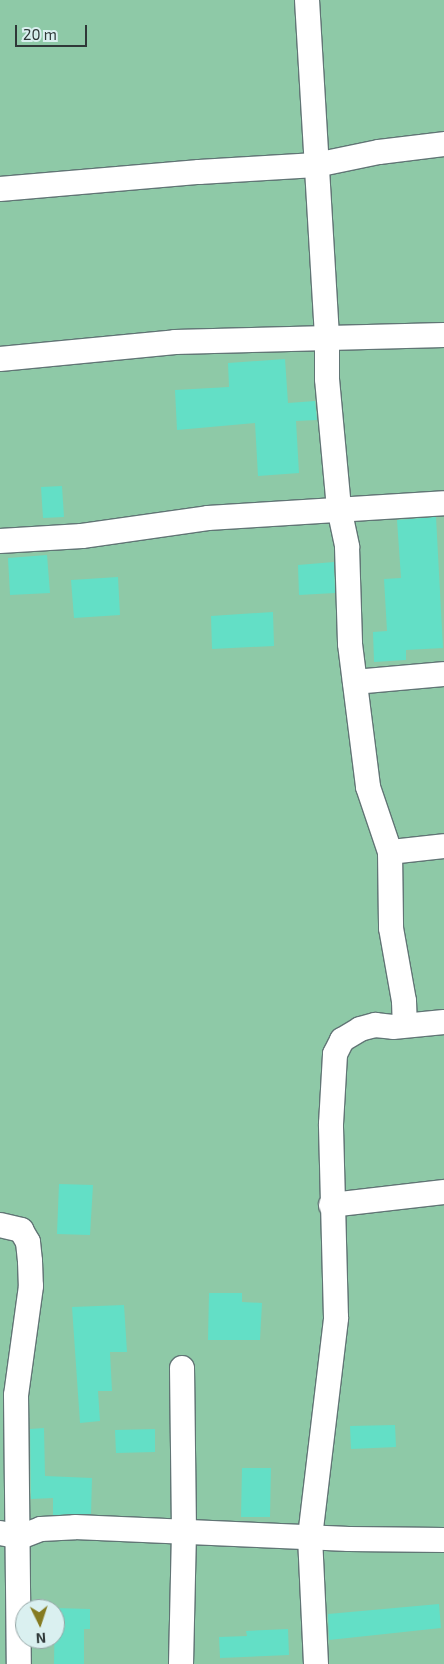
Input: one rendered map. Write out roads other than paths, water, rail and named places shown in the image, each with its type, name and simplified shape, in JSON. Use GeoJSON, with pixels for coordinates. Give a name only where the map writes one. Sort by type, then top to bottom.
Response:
{"type":"FeatureCollection","features":[{"type":"Feature","properties":{"kind":"street"},"geometry":{"type":"LineString","coordinates":[[307,0],[327,338],[330,427],[339,508],[347,547],[355,682],[368,787],[390,852],[390,920],[405,1025]]}},
{"type":"Feature","properties":{"kind":"street"},"geometry":{"type":"LineString","coordinates":[[0,189],[209,171],[316,165],[379,152],[444,144]]}},
{"type":"Feature","properties":{"kind":"street"},"geometry":{"type":"LineString","coordinates":[[0,359],[175,342],[444,335]]}},
{"type":"Feature","properties":{"kind":"street"},"geometry":{"type":"LineString","coordinates":[[0,541],[82,536],[208,518],[339,508],[444,503]]}},
{"type":"Feature","properties":{"kind":"street"},"geometry":{"type":"LineString","coordinates":[[355,682],[444,674]]}},
{"type":"Feature","properties":{"kind":"street"},"geometry":{"type":"LineString","coordinates":[[390,852],[444,846]]}},
{"type":"Feature","properties":{"kind":"street"},"geometry":{"type":"LineString","coordinates":[[316,1664],[310,1537],[336,1318],[331,1205],[330,1124],[338,1046],[360,1029],[375,1025],[444,1022]]}},
{"type":"Feature","properties":{"kind":"street"},"geometry":{"type":"LineString","coordinates":[[331,1205],[444,1192]]}},
{"type":"Feature","properties":{"kind":"street"},"geometry":{"type":"LineString","coordinates":[[0,1225],[21,1230],[28,1242],[30,1261],[31,1286],[8,1395],[10,1535],[19,1664]]}},
{"type":"Feature","properties":{"kind":"street"},"geometry":{"type":"LineString","coordinates":[[181,1664],[184,1531],[182,1368]]}},
{"type":"Feature","properties":{"kind":"street"},"geometry":{"type":"LineString","coordinates":[[10,1535],[41,1529],[184,1531],[310,1537],[444,1540]]}}]}
